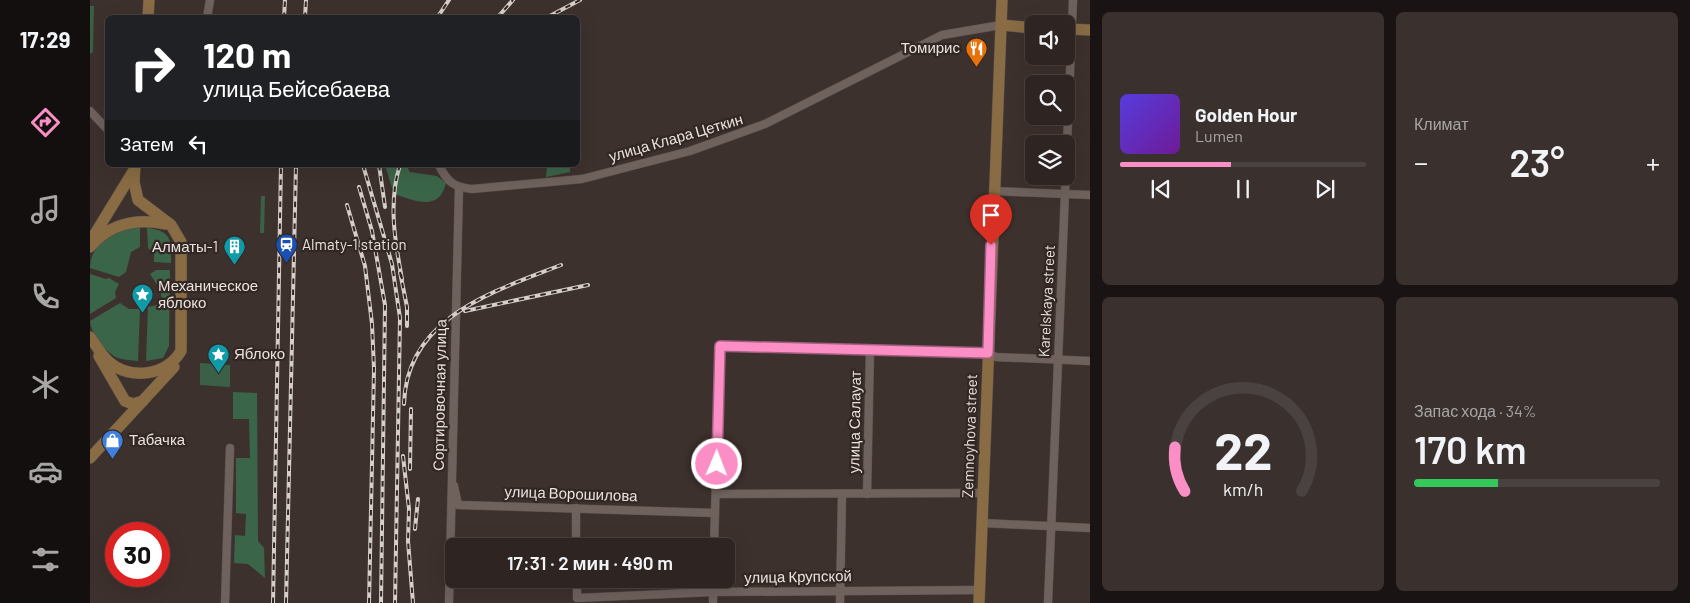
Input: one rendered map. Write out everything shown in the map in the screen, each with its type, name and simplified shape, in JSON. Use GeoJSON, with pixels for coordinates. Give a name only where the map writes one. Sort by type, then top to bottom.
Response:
{"type":"FeatureCollection","features":[{"type":"Feature","properties":{"kind":"main road"},"geometry":{"type":"LineString","coordinates":[[148,15],[149,0]]}},
{"type":"Feature","properties":{"kind":"main road","name":"Zemnoyhova street"},"geometry":{"type":"LineString","coordinates":[[979,603],[993,190],[1002,0]]}},
{"type":"Feature","properties":{"kind":"main road"},"geometry":{"type":"LineString","coordinates":[[1001,25],[1025,27]]}},
{"type":"Feature","properties":{"kind":"main road"},"geometry":{"type":"LineString","coordinates":[[1075,29],[1090,30]]}},
{"type":"Feature","properties":{"kind":"main road"},"geometry":{"type":"LineString","coordinates":[[90,458],[176,365],[181,351],[182,250],[178,234],[170,225],[138,200],[135,167]]}},
{"type":"Feature","properties":{"kind":"main road"},"geometry":{"type":"LineString","coordinates":[[90,243],[135,167]]}},
{"type":"Feature","properties":{"kind":"main road"},"geometry":{"type":"LineString","coordinates":[[90,247],[107,232],[126,223],[146,220],[170,225]]}},
{"type":"Feature","properties":{"kind":"main road"},"geometry":{"type":"LineString","coordinates":[[90,338],[110,363],[134,372],[149,373],[165,368],[172,364],[181,351]]}},
{"type":"Feature","properties":{"kind":"main road"},"geometry":{"type":"LineString","coordinates":[[90,338],[115,386],[123,410],[121,422],[116,430]]}},
{"type":"Feature","properties":{"kind":"main road"},"geometry":{"type":"LineString","coordinates":[[115,386],[129,404],[137,404],[143,401]]}},
{"type":"Feature","properties":{"kind":"street"},"geometry":{"type":"LineString","coordinates":[[208,15],[210,0]]}},
{"type":"Feature","properties":{"kind":"street","name":"Karelskaya street"},"geometry":{"type":"LineString","coordinates":[[1071,15],[1073,0]]}},
{"type":"Feature","properties":{"kind":"street","name":"улица Клара Цеткин"},"geometry":{"type":"LineString","coordinates":[[459,188],[472,189],[582,179],[690,151],[765,124],[942,35],[1001,25]]}},
{"type":"Feature","properties":{"kind":"street","name":"Karelskaya street"},"geometry":{"type":"LineString","coordinates":[[1048,603],[1066,195],[1068,65]]}},
{"type":"Feature","properties":{"kind":"street"},"geometry":{"type":"LineString","coordinates":[[90,111],[105,127]]}},
{"type":"Feature","properties":{"kind":"street"},"geometry":{"type":"LineString","coordinates":[[441,167],[450,183],[459,188]]}},
{"type":"Feature","properties":{"kind":"street","name":"Сортировочная улица"},"geometry":{"type":"LineString","coordinates":[[449,603],[459,188]]}},
{"type":"Feature","properties":{"kind":"street"},"geometry":{"type":"LineString","coordinates":[[993,190],[1090,195]]}},
{"type":"Feature","properties":{"kind":"street"},"geometry":{"type":"LineString","coordinates":[[714,538],[720,346],[988,353],[996,357],[1090,361]]}},
{"type":"Feature","properties":{"kind":"street","name":"улица Салауат"},"geometry":{"type":"LineString","coordinates":[[867,494],[870,350]]}},
{"type":"Feature","properties":{"kind":"street"},"geometry":{"type":"LineString","coordinates":[[226,603],[230,448]]}},
{"type":"Feature","properties":{"kind":"street","name":"улица Ворошилова"},"geometry":{"type":"LineString","coordinates":[[451,472],[458,504],[715,513]]}},
{"type":"Feature","properties":{"kind":"street"},"geometry":{"type":"LineString","coordinates":[[716,494],[983,493]]}},
{"type":"Feature","properties":{"kind":"street"},"geometry":{"type":"LineString","coordinates":[[840,603],[842,495]]}},
{"type":"Feature","properties":{"kind":"street"},"geometry":{"type":"LineString","coordinates":[[576,508],[576,538]]}},
{"type":"Feature","properties":{"kind":"street"},"geometry":{"type":"LineString","coordinates":[[982,523],[1090,528]]}},
{"type":"Feature","properties":{"kind":"street","name":"улица Крупской"},"geometry":{"type":"LineString","coordinates":[[576,588],[577,598],[713,592],[980,590]]}},
{"type":"Feature","properties":{"kind":"street"},"geometry":{"type":"LineString","coordinates":[[713,588],[713,603]]}},
{"type":"Feature","properties":{"kind":"green space"},"geometry":{"type":"Polygon","coordinates":[[[90,6],[94,6],[93,52],[90,54],[90,6]]]}},
{"type":"Feature","properties":{"kind":"green space"},"geometry":{"type":"Polygon","coordinates":[[[386,167],[407,167],[410,172],[437,176],[446,183],[443,192],[432,201],[418,201],[394,194],[386,167]]]}},
{"type":"Feature","properties":{"kind":"green space"},"geometry":{"type":"Polygon","coordinates":[[[547,167],[570,167],[570,172],[546,177],[547,167]]]}},
{"type":"Feature","properties":{"kind":"green space"},"geometry":{"type":"Polygon","coordinates":[[[261,196],[265,196],[264,233],[260,233],[261,196]]]}},
{"type":"Feature","properties":{"kind":"green space"},"geometry":{"type":"Polygon","coordinates":[[[134,227],[140,228],[140,247],[131,252],[126,272],[119,277],[90,268],[94,252],[104,241],[111,236],[134,227]]]}},
{"type":"Feature","properties":{"kind":"green space"},"geometry":{"type":"Polygon","coordinates":[[[147,228],[162,232],[169,238],[171,263],[154,262],[154,253],[148,248],[147,228]]]}},
{"type":"Feature","properties":{"kind":"green space"},"geometry":{"type":"Polygon","coordinates":[[[156,270],[170,270],[169,346],[163,358],[146,361],[148,307],[157,305],[162,299],[160,289],[150,274],[156,270]]]}},
{"type":"Feature","properties":{"kind":"green space"},"geometry":{"type":"Polygon","coordinates":[[[90,274],[106,279],[109,278],[119,284],[115,292],[116,298],[90,314],[90,274]]]}},
{"type":"Feature","properties":{"kind":"green space"},"geometry":{"type":"Polygon","coordinates":[[[120,303],[129,309],[140,309],[138,361],[120,359],[113,356],[100,342],[91,326],[90,321],[120,303]]]}},
{"type":"Feature","properties":{"kind":"green space"},"geometry":{"type":"Polygon","coordinates":[[[200,363],[230,365],[230,387],[200,385],[200,363]]]}},
{"type":"Feature","properties":{"kind":"green space"},"geometry":{"type":"Polygon","coordinates":[[[233,392],[257,393],[258,541],[264,548],[265,578],[248,564],[234,563],[235,535],[245,536],[246,514],[236,513],[236,458],[250,458],[249,419],[233,419],[233,392]]]}},
{"type":"Feature","properties":{"kind":"railway"},"geometry":{"type":"LineString","coordinates":[[284,15],[285,0]]}},
{"type":"Feature","properties":{"kind":"railway"},"geometry":{"type":"LineString","coordinates":[[305,15],[306,0]]}},
{"type":"Feature","properties":{"kind":"railway"},"geometry":{"type":"LineString","coordinates":[[439,15],[449,0]]}},
{"type":"Feature","properties":{"kind":"railway"},"geometry":{"type":"LineString","coordinates":[[500,15],[513,0]]}},
{"type":"Feature","properties":{"kind":"railway"},"geometry":{"type":"LineString","coordinates":[[552,15],[580,0]]}},
{"type":"Feature","properties":{"kind":"railway"},"geometry":{"type":"LineString","coordinates":[[273,603],[281,167]]}},
{"type":"Feature","properties":{"kind":"railway"},"geometry":{"type":"LineString","coordinates":[[286,603],[296,167]]}},
{"type":"Feature","properties":{"kind":"railway"},"geometry":{"type":"LineString","coordinates":[[364,167],[392,264],[400,318],[395,603]]}},
{"type":"Feature","properties":{"kind":"railway"},"geometry":{"type":"LineString","coordinates":[[379,167],[385,207]]}},
{"type":"Feature","properties":{"kind":"railway"},"geometry":{"type":"LineString","coordinates":[[399,167],[394,193],[394,222],[402,279]]}},
{"type":"Feature","properties":{"kind":"railway"},"geometry":{"type":"LineString","coordinates":[[359,187],[372,231],[385,305],[381,603]]}},
{"type":"Feature","properties":{"kind":"railway"},"geometry":{"type":"LineString","coordinates":[[347,205],[365,266],[372,324],[374,369],[369,603]]}},
{"type":"Feature","properties":{"kind":"railway"},"geometry":{"type":"LineString","coordinates":[[404,404],[409,374],[420,349],[437,329],[458,312],[483,297],[561,265]]}},
{"type":"Feature","properties":{"kind":"railway"},"geometry":{"type":"LineString","coordinates":[[400,272],[407,307],[407,326]]}},
{"type":"Feature","properties":{"kind":"railway"},"geometry":{"type":"LineString","coordinates":[[465,311],[588,285]]}},
{"type":"Feature","properties":{"kind":"railway"},"geometry":{"type":"LineString","coordinates":[[410,469],[411,409]]}},
{"type":"Feature","properties":{"kind":"railway"},"geometry":{"type":"LineString","coordinates":[[403,456],[409,509],[408,541],[413,603]]}},
{"type":"Feature","properties":{"kind":"railway"},"geometry":{"type":"LineString","coordinates":[[415,529],[418,499]]}},
{"type":"Feature","properties":{"kind":"place","name":"Томирис"},"geometry":{"type":"Point","coordinates":[976,67]}},
{"type":"Feature","properties":{"kind":"place","name":"Almaty-1 station"},"geometry":{"type":"Point","coordinates":[286,264]}},
{"type":"Feature","properties":{"kind":"place","name":"Алматы-1"},"geometry":{"type":"Point","coordinates":[234,266]}},
{"type":"Feature","properties":{"kind":"place","name":"Механическое яблоко"},"geometry":{"type":"Point","coordinates":[142,314]}},
{"type":"Feature","properties":{"kind":"place","name":"Яблоко"},"geometry":{"type":"Point","coordinates":[218,373]}},
{"type":"Feature","properties":{"kind":"place","name":"Табачка"},"geometry":{"type":"Point","coordinates":[113,459]}},
{"type":"Feature","properties":{"kind":"route"},"geometry":{"type":"LineString","coordinates":[[717,464],[720,346],[988,353],[991,245]]}}]}
